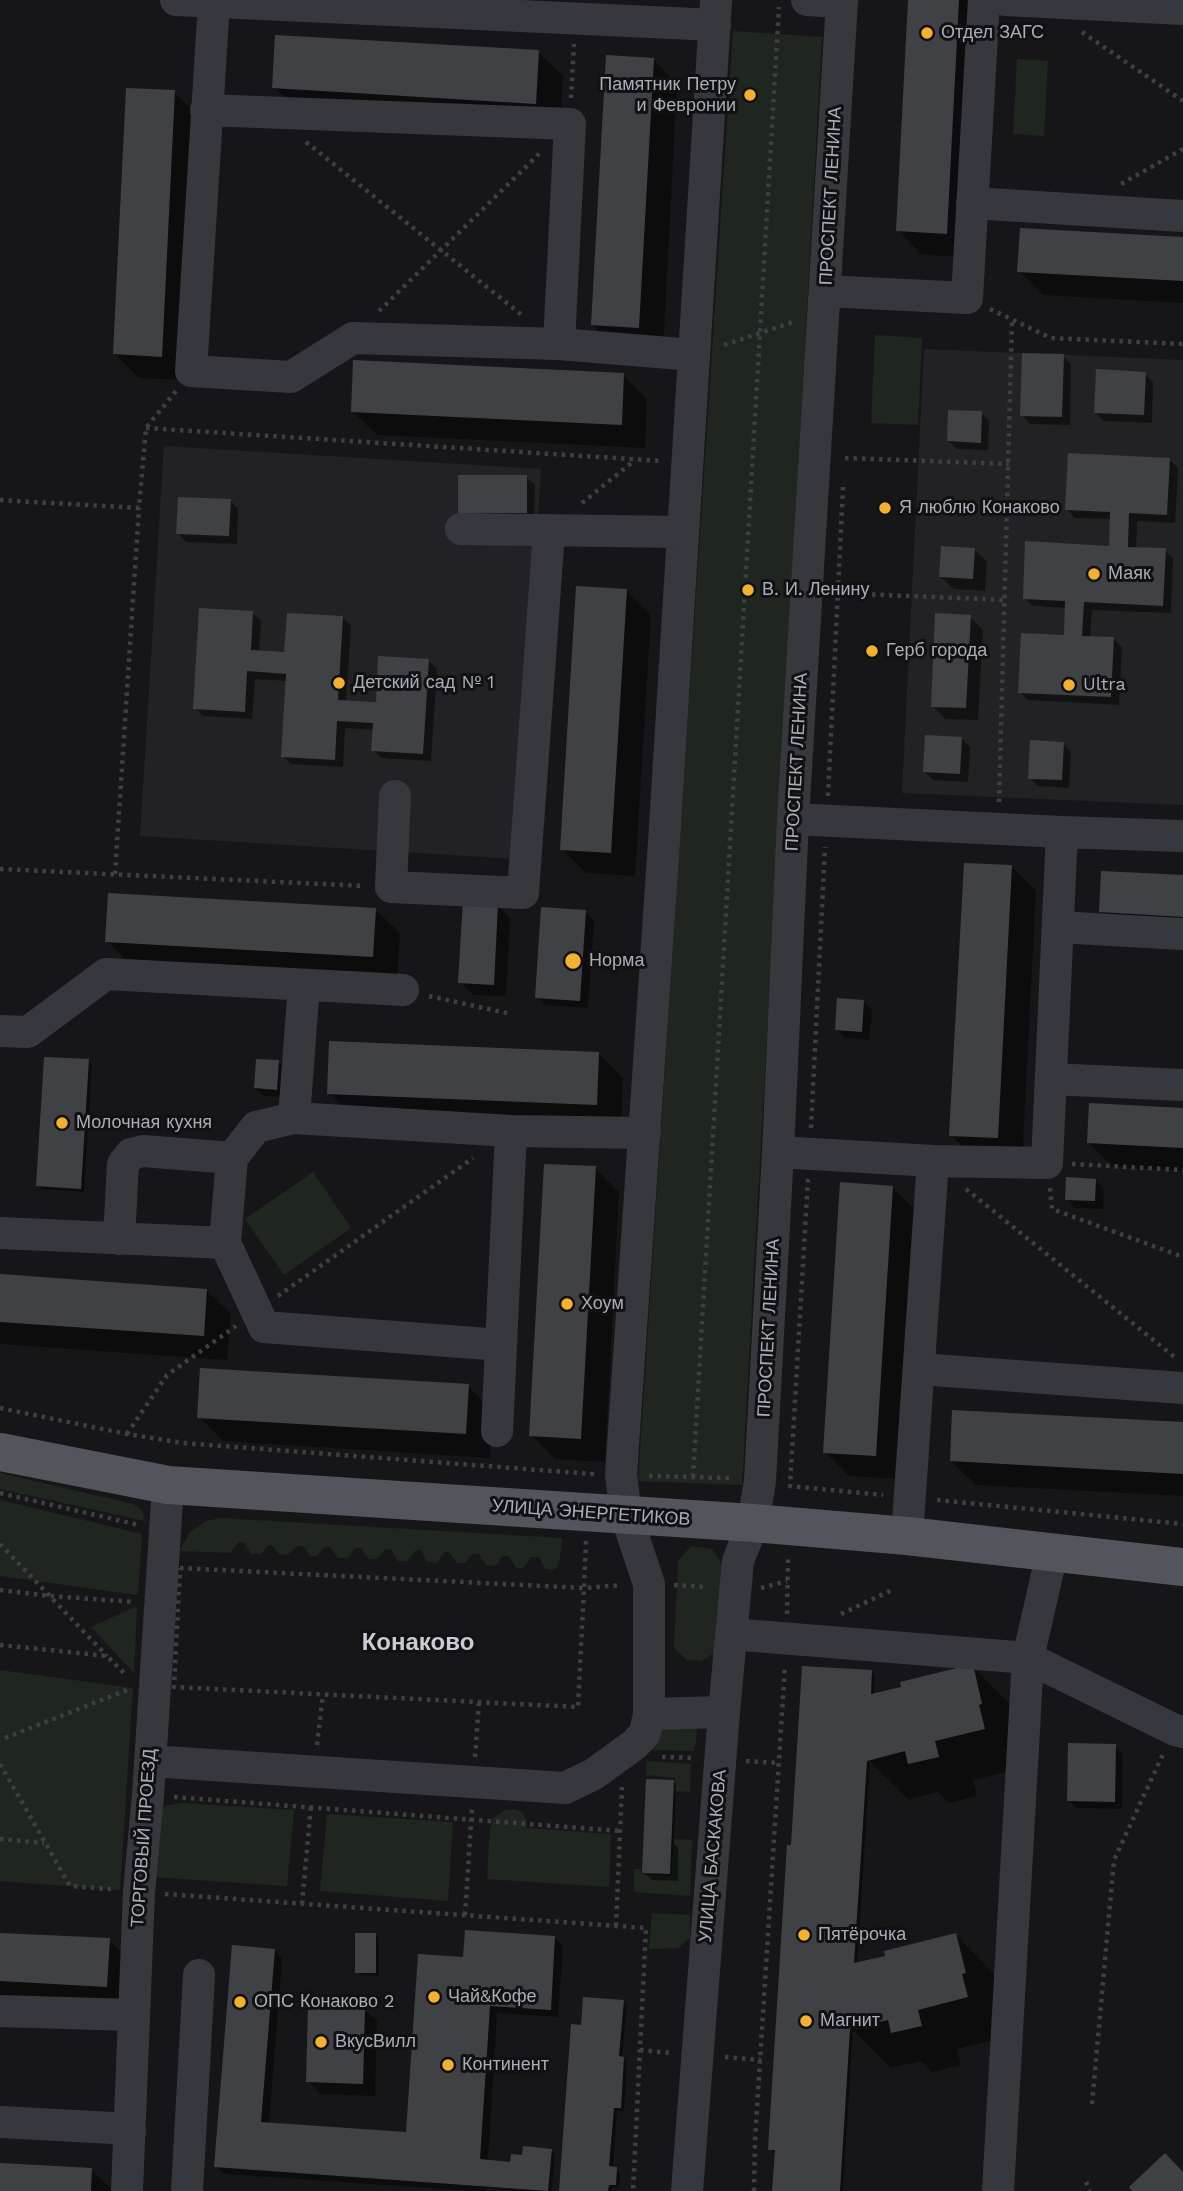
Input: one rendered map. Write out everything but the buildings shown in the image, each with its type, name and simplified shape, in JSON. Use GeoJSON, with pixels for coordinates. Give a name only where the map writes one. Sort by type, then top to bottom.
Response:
{"type":"FeatureCollection","features":[{"type":"Feature","properties":{"kind":"main road","name":"УЛИЦА ЭНЕРГЕТИКОВ"},"geometry":{"type":"LineString","coordinates":[[0,1452],[168,1485],[907,1536],[1183,1567]]}},
{"type":"Feature","properties":{"kind":"street"},"geometry":{"type":"LineString","coordinates":[[150,1762],[565,1788],[593,1774],[635,1744],[645,1732],[649,1714],[649,1584],[626,1515],[621,1475],[716,13],[575,18],[176,0]]}},
{"type":"Feature","properties":{"kind":"street"},"geometry":{"type":"LineString","coordinates":[[807,0],[842,1]]}},
{"type":"Feature","properties":{"kind":"street"},"geometry":{"type":"LineString","coordinates":[[825,291],[967,298],[984,0]]}},
{"type":"Feature","properties":{"kind":"street"},"geometry":{"type":"LineString","coordinates":[[1005,0],[1183,9]]}},
{"type":"Feature","properties":{"kind":"street","name":"ПРОСПЕКТ ЛЕНИНА"},"geometry":{"type":"LineString","coordinates":[[752,1524],[760,1481],[793,819],[842,1]]}},
{"type":"Feature","properties":{"kind":"street"},"geometry":{"type":"LineString","coordinates":[[214,2],[191,371],[291,377],[353,338],[559,344],[694,355]]}},
{"type":"Feature","properties":{"kind":"street"},"geometry":{"type":"LineString","coordinates":[[206,110],[570,124],[559,344]]}},
{"type":"Feature","properties":{"kind":"street"},"geometry":{"type":"LineString","coordinates":[[972,203],[1183,216]]}},
{"type":"Feature","properties":{"kind":"street"},"geometry":{"type":"LineString","coordinates":[[461,529],[683,532]]}},
{"type":"Feature","properties":{"kind":"street"},"geometry":{"type":"LineString","coordinates":[[395,796],[391,887],[523,893],[549,531]]}},
{"type":"Feature","properties":{"kind":"street"},"geometry":{"type":"LineString","coordinates":[[793,819],[1183,836]]}},
{"type":"Feature","properties":{"kind":"street"},"geometry":{"type":"LineString","coordinates":[[778,1152],[933,1161],[1047,1163],[1062,832]]}},
{"type":"Feature","properties":{"kind":"street"},"geometry":{"type":"LineString","coordinates":[[1058,927],[1183,934]]}},
{"type":"Feature","properties":{"kind":"street"},"geometry":{"type":"LineString","coordinates":[[0,1031],[28,1032],[106,974],[403,990]]}},
{"type":"Feature","properties":{"kind":"street"},"geometry":{"type":"LineString","coordinates":[[294,1118],[304,985]]}},
{"type":"Feature","properties":{"kind":"street"},"geometry":{"type":"LineString","coordinates":[[1051,1079],[1183,1085]]}},
{"type":"Feature","properties":{"kind":"street"},"geometry":{"type":"LineString","coordinates":[[501,1345],[264,1327],[225,1243],[232,1158],[256,1127],[294,1118],[510,1131],[645,1133]]}},
{"type":"Feature","properties":{"kind":"street"},"geometry":{"type":"LineString","coordinates":[[497,1431],[510,1131]]}},
{"type":"Feature","properties":{"kind":"street"},"geometry":{"type":"LineString","coordinates":[[119,1239],[123,1164],[131,1154],[143,1152],[232,1158]]}},
{"type":"Feature","properties":{"kind":"street"},"geometry":{"type":"LineString","coordinates":[[907,1536],[933,1161]]}},
{"type":"Feature","properties":{"kind":"street"},"geometry":{"type":"LineString","coordinates":[[0,1233],[225,1243]]}},
{"type":"Feature","properties":{"kind":"street"},"geometry":{"type":"LineString","coordinates":[[919,1369],[1183,1388]]}},
{"type":"Feature","properties":{"kind":"street","name":"ТОРГОВЫЙ ПРОЕЗД"},"geometry":{"type":"LineString","coordinates":[[127,2191],[139,1892],[148,1796],[168,1485]]}},
{"type":"Feature","properties":{"kind":"street","name":"УЛИЦА БАСКАКОВА"},"geometry":{"type":"LineString","coordinates":[[687,2191],[738,1561],[752,1524]]}},
{"type":"Feature","properties":{"kind":"street"},"geometry":{"type":"LineString","coordinates":[[998,2191],[1028,1658],[1052,1553]]}},
{"type":"Feature","properties":{"kind":"street"},"geometry":{"type":"LineString","coordinates":[[731,1634],[1028,1658],[1179,1731]]}},
{"type":"Feature","properties":{"kind":"street"},"geometry":{"type":"LineString","coordinates":[[649,1714],[724,1712]]}},
{"type":"Feature","properties":{"kind":"street"},"geometry":{"type":"LineString","coordinates":[[187,2191],[199,1975]]}},
{"type":"Feature","properties":{"kind":"street"},"geometry":{"type":"LineString","coordinates":[[0,2011],[132,2015]]}},
{"type":"Feature","properties":{"kind":"street"},"geometry":{"type":"LineString","coordinates":[[0,2122],[113,2128],[130,2132]]}},
{"type":"Feature","properties":{"kind":"path"},"geometry":{"type":"LineString","coordinates":[[693,1477],[780,0]]}},
{"type":"Feature","properties":{"kind":"path"},"geometry":{"type":"LineString","coordinates":[[1037,2],[1183,101]]}},
{"type":"Feature","properties":{"kind":"path"},"geometry":{"type":"LineString","coordinates":[[353,338],[570,124],[575,18]]}},
{"type":"Feature","properties":{"kind":"path"},"geometry":{"type":"LineString","coordinates":[[267,111],[559,344]]}},
{"type":"Feature","properties":{"kind":"path"},"geometry":{"type":"LineString","coordinates":[[1078,209],[1183,149]]}},
{"type":"Feature","properties":{"kind":"path"},"geometry":{"type":"LineString","coordinates":[[967,298],[1051,338],[1183,344]]}},
{"type":"Feature","properties":{"kind":"path"},"geometry":{"type":"LineString","coordinates":[[724,345],[807,317]]}},
{"type":"Feature","properties":{"kind":"path"},"geometry":{"type":"LineString","coordinates":[[999,829],[1012,320]]}},
{"type":"Feature","properties":{"kind":"path"},"geometry":{"type":"LineString","coordinates":[[115,874],[146,428],[191,371]]}},
{"type":"Feature","properties":{"kind":"path"},"geometry":{"type":"LineString","coordinates":[[146,428],[662,461]]}},
{"type":"Feature","properties":{"kind":"path"},"geometry":{"type":"LineString","coordinates":[[661,473],[663,448]]}},
{"type":"Feature","properties":{"kind":"path"},"geometry":{"type":"LineString","coordinates":[[844,471],[845,458],[1009,464]]}},
{"type":"Feature","properties":{"kind":"path"},"geometry":{"type":"LineString","coordinates":[[549,531],[635,460]]}},
{"type":"Feature","properties":{"kind":"path"},"geometry":{"type":"LineString","coordinates":[[844,485],[790,1486],[1183,1524]]}},
{"type":"Feature","properties":{"kind":"path"},"geometry":{"type":"LineString","coordinates":[[0,500],[139,508]]}},
{"type":"Feature","properties":{"kind":"path"},"geometry":{"type":"LineString","coordinates":[[838,593],[1005,600]]}},
{"type":"Feature","properties":{"kind":"path"},"geometry":{"type":"LineString","coordinates":[[0,869],[391,887]]}},
{"type":"Feature","properties":{"kind":"path"},"geometry":{"type":"LineString","coordinates":[[403,990],[511,1014]]}},
{"type":"Feature","properties":{"kind":"path"},"geometry":{"type":"LineString","coordinates":[[127,1434],[167,1375],[510,1131]]}},
{"type":"Feature","properties":{"kind":"path"},"geometry":{"type":"LineString","coordinates":[[933,1161],[1183,1364]]}},
{"type":"Feature","properties":{"kind":"path"},"geometry":{"type":"LineString","coordinates":[[1183,1170],[1047,1163],[1052,1209],[1183,1257]]}},
{"type":"Feature","properties":{"kind":"path"},"geometry":{"type":"LineString","coordinates":[[0,1408],[183,1443],[592,1474],[593,1460]]}},
{"type":"Feature","properties":{"kind":"path"},"geometry":{"type":"LineString","coordinates":[[641,1475],[735,1478]]}},
{"type":"Feature","properties":{"kind":"path"},"geometry":{"type":"LineString","coordinates":[[0,1493],[144,1526]]}},
{"type":"Feature","properties":{"kind":"path"},"geometry":{"type":"LineString","coordinates":[[586,1541],[584,1588],[579,1707],[174,1687],[180,1568],[584,1588],[630,1584]]}},
{"type":"Feature","properties":{"kind":"path"},"geometry":{"type":"LineString","coordinates":[[0,1544],[135,1687],[5,1738]]}},
{"type":"Feature","properties":{"kind":"path"},"geometry":{"type":"LineString","coordinates":[[754,2191],[780,1763],[788,1559]]}},
{"type":"Feature","properties":{"kind":"path"},"geometry":{"type":"LineString","coordinates":[[759,1588],[787,1581]]}},
{"type":"Feature","properties":{"kind":"path"},"geometry":{"type":"LineString","coordinates":[[673,1585],[712,1587]]}},
{"type":"Feature","properties":{"kind":"path"},"geometry":{"type":"LineString","coordinates":[[821,1640],[825,1622],[894,1589]]}},
{"type":"Feature","properties":{"kind":"path"},"geometry":{"type":"LineString","coordinates":[[0,1590],[50,1597],[140,1603]]}},
{"type":"Feature","properties":{"kind":"path"},"geometry":{"type":"LineString","coordinates":[[0,1647],[107,1657]]}},
{"type":"Feature","properties":{"kind":"path"},"geometry":{"type":"LineString","coordinates":[[1092,2104],[1114,1860],[1179,1731]]}},
{"type":"Feature","properties":{"kind":"path"},"geometry":{"type":"LineString","coordinates":[[0,1764],[70,1886],[646,1928],[633,2191]]}},
{"type":"Feature","properties":{"kind":"path"},"geometry":{"type":"LineString","coordinates":[[616,1926],[622,1780]]}},
{"type":"Feature","properties":{"kind":"path"},"geometry":{"type":"LineString","coordinates":[[148,1796],[620,1830]]}},
{"type":"Feature","properties":{"kind":"path"},"geometry":{"type":"LineString","coordinates":[[0,1839],[45,1843]]}},
{"type":"Feature","properties":{"kind":"path"},"geometry":{"type":"LineString","coordinates":[[1086,2182],[1090,2191]]}},
{"type":"Feature","properties":{"kind":"shaded area"},"geometry":{"type":"Polygon","coordinates":[[[733,31],[822,37],[742,1485],[638,1481],[733,31]]]}},
{"type":"Feature","properties":{"kind":"shaded area"},"geometry":{"type":"Polygon","coordinates":[[[1017,59],[1048,61],[1044,136],[1013,134],[1017,59]]]}},
{"type":"Feature","properties":{"kind":"shaded area"},"geometry":{"type":"Polygon","coordinates":[[[875,335],[922,338],[918,425],[871,423],[875,335]]]}},
{"type":"Feature","properties":{"kind":"shaded area"},"geometry":{"type":"Polygon","coordinates":[[[924,349],[1183,360],[1183,805],[902,793],[924,349]]]}},
{"type":"Feature","properties":{"kind":"shaded area","name":"Детский сад № 1"},"geometry":{"type":"Polygon","coordinates":[[[164,446],[541,469],[518,859],[140,836],[164,446]]]}},
{"type":"Feature","properties":{"kind":"shaded area"},"geometry":{"type":"Polygon","coordinates":[[[313,1172],[351,1228],[284,1275],[245,1219],[313,1172]]]}},
{"type":"Feature","properties":{"kind":"shaded area"},"geometry":{"type":"Polygon","coordinates":[[[0,1473],[133,1504],[142,1510],[145,1521],[0,1489],[0,1473]]]}},
{"type":"Feature","properties":{"kind":"shaded area"},"geometry":{"type":"Polygon","coordinates":[[[0,1500],[142,1534],[138,1595],[0,1576],[0,1500]]]}},
{"type":"Feature","properties":{"kind":"shaded area"},"geometry":{"type":"Polygon","coordinates":[[[220,1518],[562,1538],[559,1564],[554,1570],[545,1569],[539,1557],[531,1557],[524,1568],[516,1568],[509,1556],[503,1556],[495,1566],[486,1565],[479,1554],[473,1554],[465,1563],[457,1563],[449,1552],[444,1552],[437,1563],[427,1562],[421,1550],[416,1550],[407,1561],[398,1561],[391,1549],[385,1550],[377,1559],[369,1559],[361,1548],[355,1548],[348,1558],[338,1558],[330,1547],[324,1547],[317,1556],[310,1556],[303,1546],[298,1546],[287,1555],[279,1554],[272,1545],[268,1545],[261,1554],[251,1554],[244,1542],[239,1542],[230,1553],[179,1551],[191,1531],[206,1521],[220,1518]]]}},
{"type":"Feature","properties":{"kind":"shaded area"},"geometry":{"type":"Polygon","coordinates":[[[691,1546],[712,1549],[722,1564],[716,1652],[701,1661],[687,1660],[674,1648],[678,1561],[691,1546]]]}},
{"type":"Feature","properties":{"kind":"shaded area"},"geometry":{"type":"Polygon","coordinates":[[[137,1606],[134,1673],[91,1627],[137,1606]]]}},
{"type":"Feature","properties":{"kind":"shaded area"},"geometry":{"type":"Polygon","coordinates":[[[0,1670],[133,1688],[120,1890],[0,1881],[0,1670]]]}},
{"type":"Feature","properties":{"kind":"shaded area"},"geometry":{"type":"Polygon","coordinates":[[[696,1726],[694,1751],[636,1750],[664,1727],[696,1726]]]}},
{"type":"Feature","properties":{"kind":"shaded area"},"geometry":{"type":"Polygon","coordinates":[[[647,1761],[691,1764],[690,1792],[675,1791],[675,1778],[646,1775],[647,1761]]]}},
{"type":"Feature","properties":{"kind":"shaded area"},"geometry":{"type":"Polygon","coordinates":[[[182,1803],[294,1810],[287,1886],[151,1877],[157,1815],[164,1806],[182,1803]]]}},
{"type":"Feature","properties":{"kind":"shaded area"},"geometry":{"type":"Polygon","coordinates":[[[505,1810],[522,1812],[527,1828],[611,1834],[609,1887],[487,1879],[493,1818],[505,1810]]]}},
{"type":"Feature","properties":{"kind":"shaded area"},"geometry":{"type":"Polygon","coordinates":[[[327,1814],[453,1822],[448,1901],[320,1891],[327,1814]]]}},
{"type":"Feature","properties":{"kind":"shaded area"},"geometry":{"type":"Polygon","coordinates":[[[674,1839],[692,1840],[690,1896],[634,1892],[634,1869],[641,1869],[641,1874],[671,1876],[674,1839]]]}},
{"type":"Feature","properties":{"kind":"shaded area"},"geometry":{"type":"Polygon","coordinates":[[[652,1913],[690,1915],[690,1938],[678,1948],[649,1949],[652,1913]]]}},
{"type":"Feature","properties":{"kind":"place","name":"Отдел ЗАГС"},"geometry":{"type":"Point","coordinates":[927,33]}},
{"type":"Feature","properties":{"kind":"place","name":"Памятник Петру и Февронии"},"geometry":{"type":"Point","coordinates":[750,95]}},
{"type":"Feature","properties":{"kind":"place","name":"Я люблю Конаково"},"geometry":{"type":"Point","coordinates":[885,508]}},
{"type":"Feature","properties":{"kind":"place","name":"Маяк"},"geometry":{"type":"Point","coordinates":[1094,574]}},
{"type":"Feature","properties":{"kind":"place","name":"В. И. Ленину"},"geometry":{"type":"Point","coordinates":[748,590]}},
{"type":"Feature","properties":{"kind":"place","name":"Герб города"},"geometry":{"type":"Point","coordinates":[872,651]}},
{"type":"Feature","properties":{"kind":"place","name":"Детский сад № 1"},"geometry":{"type":"Point","coordinates":[339,683]}},
{"type":"Feature","properties":{"kind":"place","name":"Ultra"},"geometry":{"type":"Point","coordinates":[1069,685]}},
{"type":"Feature","properties":{"kind":"place","name":"Норма"},"geometry":{"type":"Point","coordinates":[573,961]}},
{"type":"Feature","properties":{"kind":"place","name":"Молочная кухня"},"geometry":{"type":"Point","coordinates":[62,1123]}},
{"type":"Feature","properties":{"kind":"place","name":"Хоум"},"geometry":{"type":"Point","coordinates":[567,1304]}},
{"type":"Feature","properties":{"kind":"place","name":"Пятёрочка"},"geometry":{"type":"Point","coordinates":[804,1935]}},
{"type":"Feature","properties":{"kind":"place","name":"Чай&Кофе"},"geometry":{"type":"Point","coordinates":[434,1997]}},
{"type":"Feature","properties":{"kind":"place","name":"ОПС Конаково 2"},"geometry":{"type":"Point","coordinates":[240,2002]}},
{"type":"Feature","properties":{"kind":"place","name":"Магнит"},"geometry":{"type":"Point","coordinates":[806,2021]}},
{"type":"Feature","properties":{"kind":"place","name":"ВкусВилл"},"geometry":{"type":"Point","coordinates":[321,2042]}},
{"type":"Feature","properties":{"kind":"place","name":"Континент"},"geometry":{"type":"Point","coordinates":[448,2065]}},
{"type":"Feature","properties":{"kind":"district","name":"Конаково"},"geometry":{"type":"Point","coordinates":[418,1643]}}]}
